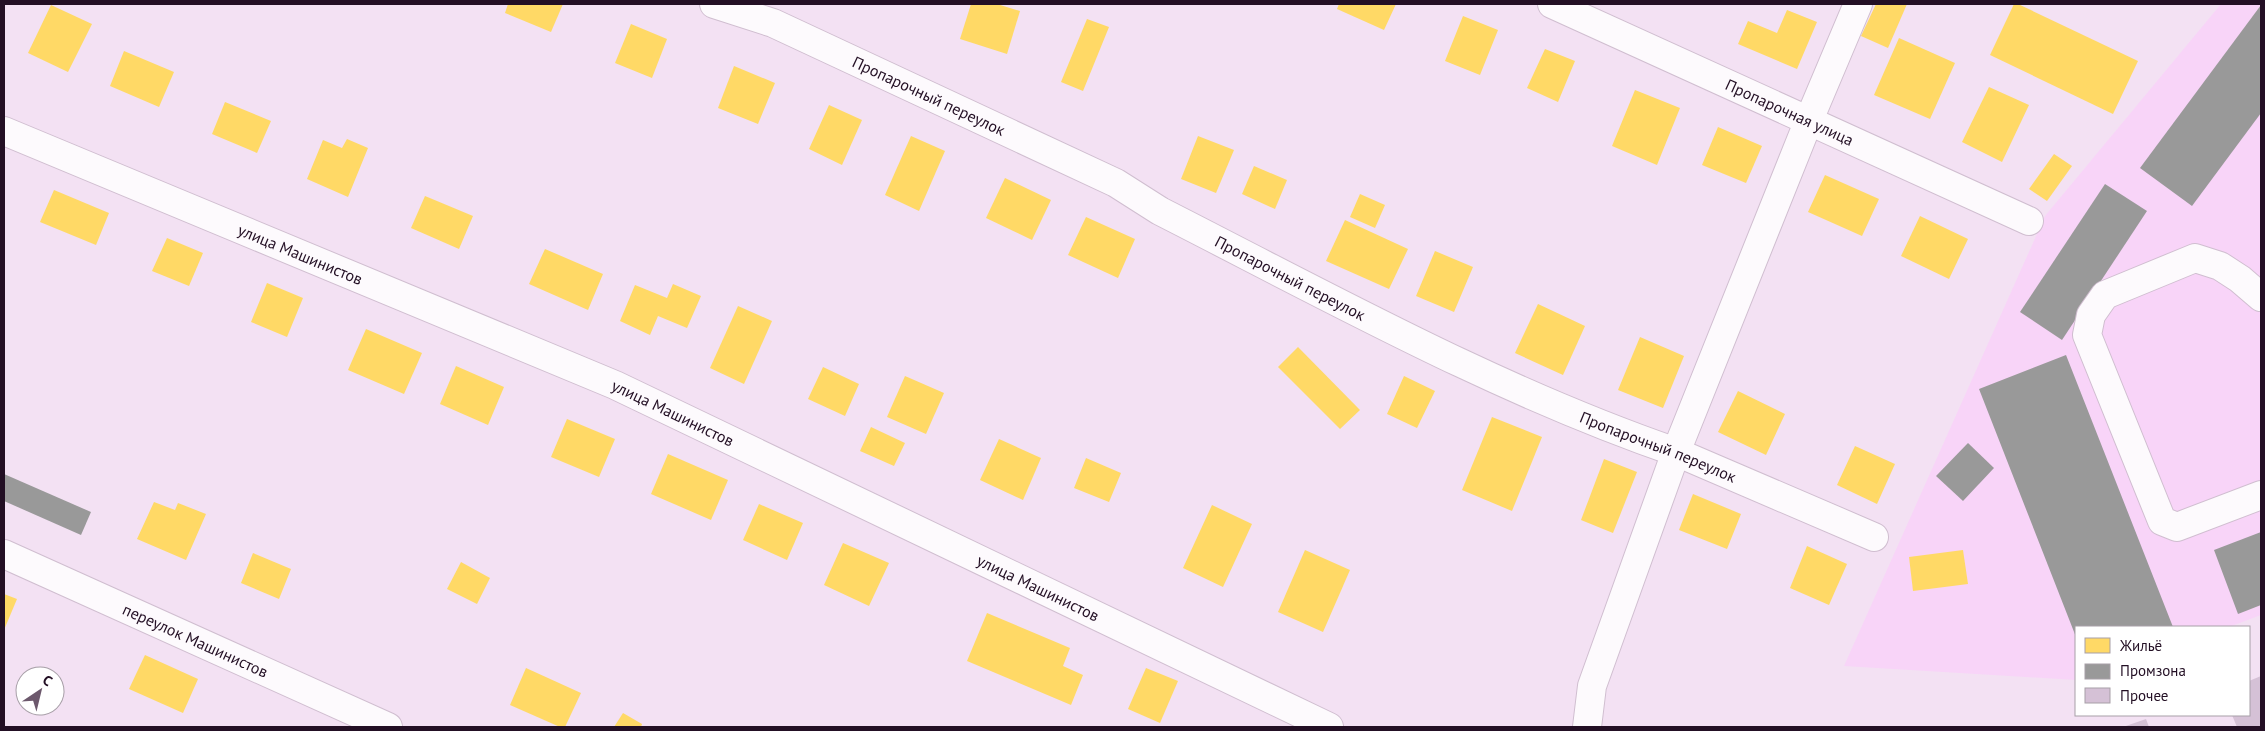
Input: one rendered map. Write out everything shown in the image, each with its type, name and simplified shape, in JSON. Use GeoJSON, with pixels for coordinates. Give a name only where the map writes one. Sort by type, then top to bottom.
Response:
{"type":"FeatureCollection","features":[{"type":"Feature","properties":{"kind":"street","name":"Пропарочный переулок"},"geometry":{"type":"LineString","coordinates":[[714,4],[773,23],[1116,183],[1160,211],[1467,367],[1634,437],[1676,452],[1874,537]]}},
{"type":"Feature","properties":{"kind":"street","name":"Пропарочная улица"},"geometry":{"type":"LineString","coordinates":[[1552,4],[2029,221]]}},
{"type":"Feature","properties":{"kind":"street"},"geometry":{"type":"LineString","coordinates":[[1586,727],[1592,686],[1676,452],[1809,120],[1858,4]]}},
{"type":"Feature","properties":{"kind":"street","name":"улица Машинистов"},"geometry":{"type":"LineString","coordinates":[[4,131],[615,385],[1328,727]]}},
{"type":"Feature","properties":{"kind":"street"},"geometry":{"type":"LineString","coordinates":[[2261,297],[2240,279],[2220,266],[2195,258],[2105,295],[2091,315],[2087,335],[2162,521],[2177,527],[2261,495]]}},
{"type":"Feature","properties":{"kind":"street","name":"переулок Машинистов"},"geometry":{"type":"LineString","coordinates":[[4,554],[388,727]]}},
{"type":"Feature","properties":{"kind":"shaded area"},"geometry":{"type":"Polygon","coordinates":[[[2221,4],[2261,4],[2261,615],[2232,626],[2075,626],[2075,680],[1844,666],[2045,216],[2221,4]]]}},
{"type":"Feature","properties":{"kind":"building: Жильё"},"geometry":{"type":"Polygon","coordinates":[[[508,4],[563,4],[551,32],[505,13],[508,4]]]}},
{"type":"Feature","properties":{"kind":"building: Жильё"},"geometry":{"type":"Polygon","coordinates":[[[971,4],[997,4],[1020,11],[1007,54],[960,39],[971,4]]]}},
{"type":"Feature","properties":{"kind":"building: Жильё"},"geometry":{"type":"Polygon","coordinates":[[[1339,4],[1396,4],[1384,30],[1337,9],[1339,4]]]}},
{"type":"Feature","properties":{"kind":"building: Жильё"},"geometry":{"type":"Polygon","coordinates":[[[1876,4],[1907,4],[1888,48],[1861,36],[1876,4]]]}},
{"type":"Feature","properties":{"kind":"building: Жильё"},"geometry":{"type":"Polygon","coordinates":[[[2014,4],[2018,4],[2138,61],[2113,114],[1990,55],[2014,4]]]}},
{"type":"Feature","properties":{"kind":"building: Жильё"},"geometry":{"type":"Polygon","coordinates":[[[51,5],[92,24],[68,72],[28,53],[51,5]]]}},
{"type":"Feature","properties":{"kind":"building: Жильё"},"geometry":{"type":"Polygon","coordinates":[[[1787,10],[1817,22],[1797,69],[1738,44],[1748,21],[1777,33],[1787,10]]]}},
{"type":"Feature","properties":{"kind":"building: Жильё"},"geometry":{"type":"Polygon","coordinates":[[[1463,16],[1498,30],[1480,75],[1445,61],[1463,16]]]}},
{"type":"Feature","properties":{"kind":"building: Жильё"},"geometry":{"type":"Polygon","coordinates":[[[1087,19],[1109,27],[1083,91],[1061,82],[1087,19]]]}},
{"type":"Feature","properties":{"kind":"building: Жильё"},"geometry":{"type":"Polygon","coordinates":[[[631,24],[667,39],[652,78],[615,63],[631,24]]]}},
{"type":"Feature","properties":{"kind":"building: Жильё"},"geometry":{"type":"Polygon","coordinates":[[[1899,38],[1955,63],[1930,119],[1874,95],[1899,38]]]}},
{"type":"Feature","properties":{"kind":"building: Жильё"},"geometry":{"type":"Polygon","coordinates":[[[1545,49],[1575,61],[1558,102],[1527,88],[1545,49]]]}},
{"type":"Feature","properties":{"kind":"building: Жильё"},"geometry":{"type":"Polygon","coordinates":[[[124,51],[174,72],[159,107],[110,86],[124,51]]]}},
{"type":"Feature","properties":{"kind":"building: Жильё"},"geometry":{"type":"Polygon","coordinates":[[[734,66],[775,83],[758,124],[718,108],[734,66]]]}},
{"type":"Feature","properties":{"kind":"building: Жильё"},"geometry":{"type":"Polygon","coordinates":[[[1989,87],[2029,105],[2002,162],[1962,142],[1989,87]]]}},
{"type":"Feature","properties":{"kind":"building: Жильё"},"geometry":{"type":"Polygon","coordinates":[[[1635,90],[1680,108],[1657,165],[1612,146],[1635,90]]]}},
{"type":"Feature","properties":{"kind":"building: Жильё"},"geometry":{"type":"Polygon","coordinates":[[[225,102],[271,121],[257,153],[212,134],[225,102]]]}},
{"type":"Feature","properties":{"kind":"building: Жильё"},"geometry":{"type":"Polygon","coordinates":[[[829,105],[862,120],[842,165],[809,149],[829,105]]]}},
{"type":"Feature","properties":{"kind":"building: Жильё"},"geometry":{"type":"Polygon","coordinates":[[[1718,127],[1762,146],[1746,183],[1702,165],[1718,127]]]}},
{"type":"Feature","properties":{"kind":"building: Жильё"},"geometry":{"type":"Polygon","coordinates":[[[911,136],[945,151],[919,211],[885,195],[911,136]]]}},
{"type":"Feature","properties":{"kind":"building: Жильё"},"geometry":{"type":"Polygon","coordinates":[[[1198,136],[1234,150],[1216,193],[1181,179],[1198,136]]]}},
{"type":"Feature","properties":{"kind":"building: Жильё"},"geometry":{"type":"Polygon","coordinates":[[[347,139],[368,148],[348,197],[307,179],[323,140],[342,148],[347,139]]]}},
{"type":"Feature","properties":{"kind":"building: Жильё"},"geometry":{"type":"Polygon","coordinates":[[[2054,154],[2072,166],[2047,201],[2029,189],[2054,154]]]}},
{"type":"Feature","properties":{"kind":"building: Жильё"},"geometry":{"type":"Polygon","coordinates":[[[1254,166],[1287,180],[1275,209],[1242,194],[1254,166]]]}},
{"type":"Feature","properties":{"kind":"building: Жильё"},"geometry":{"type":"Polygon","coordinates":[[[1825,175],[1879,199],[1862,236],[1808,212],[1825,175]]]}},
{"type":"Feature","properties":{"kind":"building: Жильё"},"geometry":{"type":"Polygon","coordinates":[[[1005,178],[1051,200],[1032,240],[986,218],[1005,178]]]}},
{"type":"Feature","properties":{"kind":"building: Жильё"},"geometry":{"type":"Polygon","coordinates":[[[54,190],[109,213],[96,245],[40,222],[54,190]]]}},
{"type":"Feature","properties":{"kind":"building: Жильё"},"geometry":{"type":"Polygon","coordinates":[[[1360,194],[1385,205],[1375,228],[1350,217],[1360,194]]]}},
{"type":"Feature","properties":{"kind":"building: Жильё"},"geometry":{"type":"Polygon","coordinates":[[[425,196],[473,216],[459,249],[411,228],[425,196]]]}},
{"type":"Feature","properties":{"kind":"building: Жильё"},"geometry":{"type":"Polygon","coordinates":[[[1920,216],[1968,239],[1949,279],[1901,256],[1920,216]]]}},
{"type":"Feature","properties":{"kind":"building: Жильё"},"geometry":{"type":"Polygon","coordinates":[[[1086,217],[1135,239],[1118,278],[1068,255],[1086,217]]]}},
{"type":"Feature","properties":{"kind":"building: Жильё"},"geometry":{"type":"Polygon","coordinates":[[[1345,220],[1408,249],[1389,289],[1326,261],[1345,220]]]}},
{"type":"Feature","properties":{"kind":"building: Жильё"},"geometry":{"type":"Polygon","coordinates":[[[167,238],[203,253],[189,286],[152,271],[167,238]]]}},
{"type":"Feature","properties":{"kind":"building: Жильё"},"geometry":{"type":"Polygon","coordinates":[[[545,249],[603,274],[588,310],[529,284],[545,249]]]}},
{"type":"Feature","properties":{"kind":"building: Жильё"},"geometry":{"type":"Polygon","coordinates":[[[1435,251],[1473,267],[1454,312],[1416,296],[1435,251]]]}},
{"type":"Feature","properties":{"kind":"building: Жильё"},"geometry":{"type":"Polygon","coordinates":[[[267,283],[303,298],[287,337],[251,322],[267,283]]]}},
{"type":"Feature","properties":{"kind":"building: Жильё"},"geometry":{"type":"Polygon","coordinates":[[[673,284],[701,296],[687,328],[658,316],[650,335],[620,321],[635,285],[667,298],[673,284]]]}},
{"type":"Feature","properties":{"kind":"building: Жильё"},"geometry":{"type":"Polygon","coordinates":[[[1538,304],[1585,326],[1563,375],[1515,353],[1538,304]]]}},
{"type":"Feature","properties":{"kind":"building: Жильё"},"geometry":{"type":"Polygon","coordinates":[[[738,306],[772,321],[744,384],[710,368],[738,306]]]}},
{"type":"Feature","properties":{"kind":"building: Жильё"},"geometry":{"type":"Polygon","coordinates":[[[366,329],[422,353],[404,394],[348,370],[366,329]]]}},
{"type":"Feature","properties":{"kind":"building: Жильё"},"geometry":{"type":"Polygon","coordinates":[[[1640,337],[1684,356],[1663,408],[1618,390],[1640,337]]]}},
{"type":"Feature","properties":{"kind":"building: Жильё"},"geometry":{"type":"Polygon","coordinates":[[[1298,347],[1360,410],[1340,429],[1278,367],[1298,347]]]}},
{"type":"Feature","properties":{"kind":"building: Жильё"},"geometry":{"type":"Polygon","coordinates":[[[456,366],[504,387],[488,425],[440,404],[456,366]]]}},
{"type":"Feature","properties":{"kind":"building: Жильё"},"geometry":{"type":"Polygon","coordinates":[[[823,367],[859,384],[845,416],[808,399],[823,367]]]}},
{"type":"Feature","properties":{"kind":"building: Жильё"},"geometry":{"type":"Polygon","coordinates":[[[905,376],[944,393],[926,434],[887,417],[905,376]]]}},
{"type":"Feature","properties":{"kind":"building: Жильё"},"geometry":{"type":"Polygon","coordinates":[[[1404,376],[1435,391],[1417,428],[1387,414],[1404,376]]]}},
{"type":"Feature","properties":{"kind":"building: Жильё"},"geometry":{"type":"Polygon","coordinates":[[[1738,391],[1785,414],[1766,455],[1718,432],[1738,391]]]}},
{"type":"Feature","properties":{"kind":"building: Жильё"},"geometry":{"type":"Polygon","coordinates":[[[1492,417],[1542,437],[1512,511],[1462,490],[1492,417]]]}},
{"type":"Feature","properties":{"kind":"building: Жильё"},"geometry":{"type":"Polygon","coordinates":[[[567,419],[615,439],[599,477],[551,457],[567,419]]]}},
{"type":"Feature","properties":{"kind":"building: Жильё"},"geometry":{"type":"Polygon","coordinates":[[[871,427],[905,443],[894,466],[860,451],[871,427]]]}},
{"type":"Feature","properties":{"kind":"building: Жильё"},"geometry":{"type":"Polygon","coordinates":[[[999,439],[1041,458],[1023,500],[980,480],[999,439]]]}},
{"type":"Feature","properties":{"kind":"building: Жильё"},"geometry":{"type":"Polygon","coordinates":[[[1855,446],[1895,464],[1877,504],[1837,485],[1855,446]]]}},
{"type":"Feature","properties":{"kind":"building: Жильё"},"geometry":{"type":"Polygon","coordinates":[[[668,454],[728,480],[711,520],[651,494],[668,454]]]}},
{"type":"Feature","properties":{"kind":"building: Жильё"},"geometry":{"type":"Polygon","coordinates":[[[1086,458],[1121,473],[1109,502],[1074,488],[1086,458]]]}},
{"type":"Feature","properties":{"kind":"building: Жильё"},"geometry":{"type":"Polygon","coordinates":[[[1604,459],[1637,472],[1613,533],[1581,520],[1604,459]]]}},
{"type":"Feature","properties":{"kind":"building: Жильё"},"geometry":{"type":"Polygon","coordinates":[[[1693,494],[1741,514],[1727,549],[1679,530],[1693,494]]]}},
{"type":"Feature","properties":{"kind":"building: Жильё"},"geometry":{"type":"Polygon","coordinates":[[[154,502],[175,510],[178,503],[206,514],[186,560],[137,539],[154,502]]]}},
{"type":"Feature","properties":{"kind":"building: Жильё"},"geometry":{"type":"Polygon","coordinates":[[[759,504],[803,523],[787,560],[743,540],[759,504]]]}},
{"type":"Feature","properties":{"kind":"building: Жильё"},"geometry":{"type":"Polygon","coordinates":[[[1212,505],[1252,524],[1223,587],[1183,568],[1212,505]]]}},
{"type":"Feature","properties":{"kind":"building: Жильё"},"geometry":{"type":"Polygon","coordinates":[[[843,543],[889,563],[869,606],[824,585],[843,543]]]}},
{"type":"Feature","properties":{"kind":"building: Жильё"},"geometry":{"type":"Polygon","coordinates":[[[1807,546],[1847,564],[1829,605],[1790,588],[1807,546]]]}},
{"type":"Feature","properties":{"kind":"building: Жильё"},"geometry":{"type":"Polygon","coordinates":[[[1305,550],[1350,570],[1323,632],[1278,612],[1305,550]]]}},
{"type":"Feature","properties":{"kind":"building: Жильё"},"geometry":{"type":"Polygon","coordinates":[[[1963,550],[1968,584],[1913,591],[1909,557],[1963,550]]]}},
{"type":"Feature","properties":{"kind":"building: Жильё"},"geometry":{"type":"Polygon","coordinates":[[[253,553],[291,569],[279,599],[241,583],[253,553]]]}},
{"type":"Feature","properties":{"kind":"building: Жильё"},"geometry":{"type":"Polygon","coordinates":[[[461,562],[490,578],[477,604],[447,589],[461,562]]]}},
{"type":"Feature","properties":{"kind":"building: Жильё"},"geometry":{"type":"Polygon","coordinates":[[[4,594],[17,599],[4,630],[4,594]]]}},
{"type":"Feature","properties":{"kind":"building: Жильё"},"geometry":{"type":"Polygon","coordinates":[[[987,613],[1070,648],[1063,666],[1083,675],[1071,705],[967,661],[987,613]]]}},
{"type":"Feature","properties":{"kind":"building: Жильё"},"geometry":{"type":"Polygon","coordinates":[[[145,655],[198,679],[183,713],[129,689],[145,655]]]}},
{"type":"Feature","properties":{"kind":"building: Жильё"},"geometry":{"type":"Polygon","coordinates":[[[526,668],[581,693],[565,727],[560,727],[510,705],[526,668]]]}},
{"type":"Feature","properties":{"kind":"building: Жильё"},"geometry":{"type":"Polygon","coordinates":[[[1146,668],[1178,681],[1160,723],[1128,709],[1146,668]]]}},
{"type":"Feature","properties":{"kind":"building: Жильё"},"geometry":{"type":"Polygon","coordinates":[[[623,713],[642,724],[641,727],[614,727],[623,713]]]}},
{"type":"Feature","properties":{"kind":"building: Промзона"},"geometry":{"type":"Polygon","coordinates":[[[2261,5],[2261,113],[2192,206],[2140,168],[2261,5]]]}},
{"type":"Feature","properties":{"kind":"building: Промзона"},"geometry":{"type":"Polygon","coordinates":[[[2105,184],[2147,211],[2062,340],[2020,312],[2105,184]]]}},
{"type":"Feature","properties":{"kind":"building: Промзона"},"geometry":{"type":"Polygon","coordinates":[[[2066,355],[2173,626],[2075,626],[2075,634],[1979,389],[2066,355]]]}},
{"type":"Feature","properties":{"kind":"building: Промзона"},"geometry":{"type":"Polygon","coordinates":[[[1968,443],[1994,468],[1963,501],[1936,476],[1968,443]]]}},
{"type":"Feature","properties":{"kind":"building: Промзона"},"geometry":{"type":"Polygon","coordinates":[[[4,474],[91,512],[81,535],[4,501],[4,474]]]}},
{"type":"Feature","properties":{"kind":"building: Промзона"},"geometry":{"type":"Polygon","coordinates":[[[2261,532],[2261,605],[2238,614],[2214,550],[2261,532]]]}},
{"type":"Feature","properties":{"kind":"building: Прочее"},"geometry":{"type":"Polygon","coordinates":[[[2261,676],[2261,727],[2237,727],[2232,716],[2250,716],[2250,681],[2261,676]]]}},
{"type":"Feature","properties":{"kind":"building: Прочее"},"geometry":{"type":"Polygon","coordinates":[[[2146,719],[2149,727],[2123,727],[2146,719]]]}}]}
